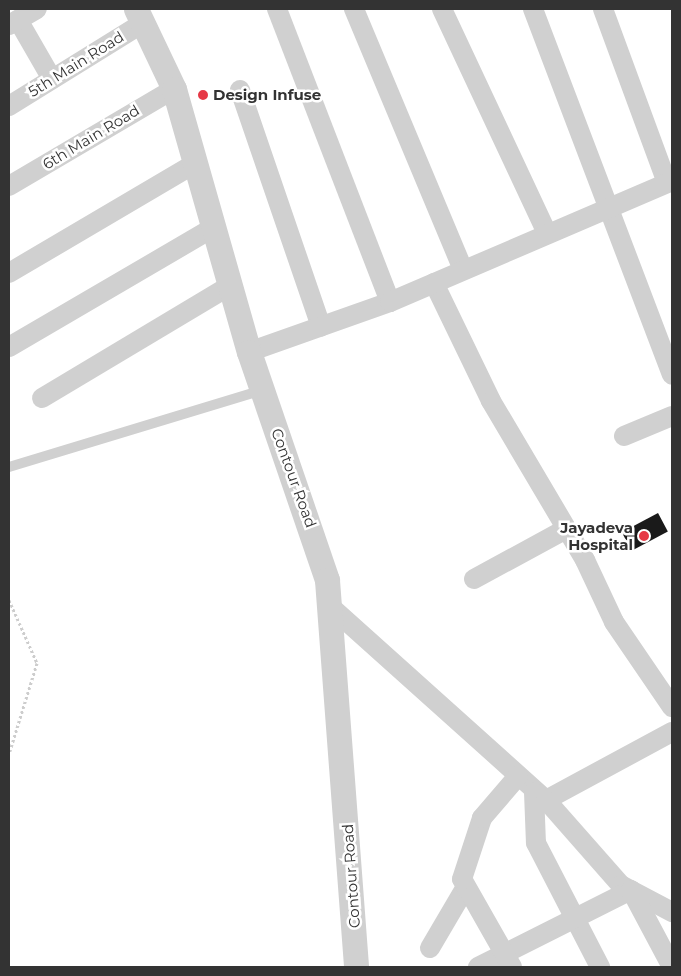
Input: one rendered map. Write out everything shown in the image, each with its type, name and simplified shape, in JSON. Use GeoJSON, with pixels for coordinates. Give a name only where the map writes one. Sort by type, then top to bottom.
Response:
{"type":"FeatureCollection","features":[{"type":"Feature","properties":{"kind":"street"},"geometry":{"type":"LineString","coordinates":[[37,9],[13,23],[52,79]]}},
{"type":"Feature","properties":{"kind":"street"},"geometry":{"type":"LineString","coordinates":[[278,9],[390,302]]}},
{"type":"Feature","properties":{"kind":"street"},"geometry":{"type":"LineString","coordinates":[[354,9],[463,270]]}},
{"type":"Feature","properties":{"kind":"street"},"geometry":{"type":"LineString","coordinates":[[442,9],[547,233]]}},
{"type":"Feature","properties":{"kind":"street"},"geometry":{"type":"LineString","coordinates":[[533,9],[611,206],[672,374]]}},
{"type":"Feature","properties":{"kind":"street"},"geometry":{"type":"LineString","coordinates":[[249,352],[390,302],[547,233],[670,182],[603,9]]}},
{"type":"Feature","properties":{"kind":"street","name":"5th Main Road"},"geometry":{"type":"LineString","coordinates":[[9,106],[52,79],[139,16]]}},
{"type":"Feature","properties":{"kind":"street","name":"Contour Road"},"geometry":{"type":"LineString","coordinates":[[139,16],[174,89],[211,230],[249,352],[320,552],[332,608],[356,967]]}},
{"type":"Feature","properties":{"kind":"street","name":"6th Main Road"},"geometry":{"type":"LineString","coordinates":[[9,186],[174,89]]}},
{"type":"Feature","properties":{"kind":"street"},"geometry":{"type":"LineString","coordinates":[[240,90],[321,327]]}},
{"type":"Feature","properties":{"kind":"street"},"geometry":{"type":"LineString","coordinates":[[9,273],[194,164]]}},
{"type":"Feature","properties":{"kind":"street"},"geometry":{"type":"LineString","coordinates":[[9,347],[211,230]]}},
{"type":"Feature","properties":{"kind":"street"},"geometry":{"type":"LineString","coordinates":[[434,283],[491,401],[566,529],[614,622],[672,707]]}},
{"type":"Feature","properties":{"kind":"street"},"geometry":{"type":"LineString","coordinates":[[42,398],[229,286]]}},
{"type":"Feature","properties":{"kind":"street"},"geometry":{"type":"LineString","coordinates":[[624,436],[672,416]]}},
{"type":"Feature","properties":{"kind":"street"},"geometry":{"type":"LineString","coordinates":[[474,579],[566,529]]}},
{"type":"Feature","properties":{"kind":"street"},"geometry":{"type":"LineString","coordinates":[[332,608],[540,796],[621,885],[672,912]]}},
{"type":"Feature","properties":{"kind":"street"},"geometry":{"type":"LineString","coordinates":[[540,796],[672,732]]}},
{"type":"Feature","properties":{"kind":"street"},"geometry":{"type":"LineString","coordinates":[[508,960],[464,890],[463,868],[475,832],[518,776]]}},
{"type":"Feature","properties":{"kind":"street"},"geometry":{"type":"LineString","coordinates":[[540,796],[536,842],[600,967]]}},
{"type":"Feature","properties":{"kind":"street"},"geometry":{"type":"LineString","coordinates":[[430,948],[464,890]]}},
{"type":"Feature","properties":{"kind":"street"},"geometry":{"type":"LineString","coordinates":[[478,967],[508,960],[574,918],[631,890]]}},
{"type":"Feature","properties":{"kind":"street"},"geometry":{"type":"LineString","coordinates":[[631,890],[672,967]]}},
{"type":"Feature","properties":{"kind":"lane"},"geometry":{"type":"LineString","coordinates":[[9,467],[262,390]]}},
{"type":"Feature","properties":{"kind":"path"},"geometry":{"type":"LineString","coordinates":[[9,600],[37,663],[9,754]]}},
{"type":"Feature","properties":{"kind":"building"},"geometry":{"type":"Polygon","coordinates":[[[658,513],[668,532],[632,551],[622,532],[658,513]]]}},
{"type":"Feature","properties":{"kind":"place","name":"Design Infuse"},"geometry":{"type":"Point","coordinates":[203,95]}},
{"type":"Feature","properties":{"kind":"place","name":"Jayadeva Hospital"},"geometry":{"type":"Point","coordinates":[644,536]}}]}
